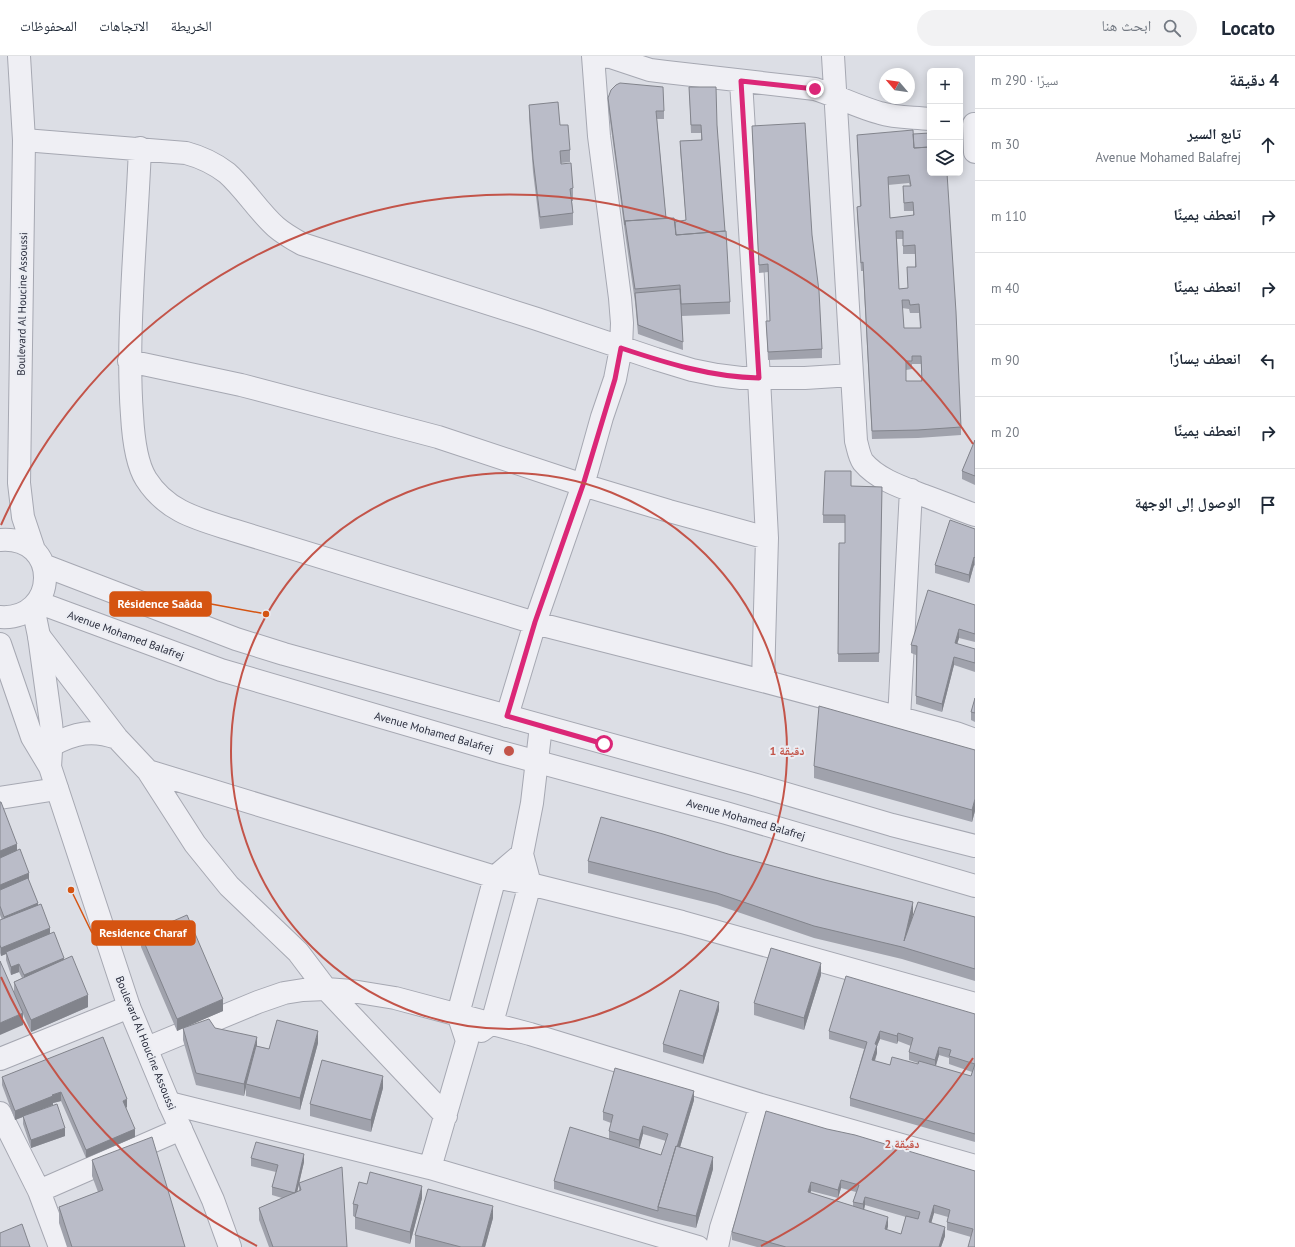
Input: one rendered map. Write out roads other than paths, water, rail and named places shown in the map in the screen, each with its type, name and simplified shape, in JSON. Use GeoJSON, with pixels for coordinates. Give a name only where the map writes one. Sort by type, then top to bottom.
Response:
{"type":"FeatureCollection","features":[{"type":"Feature","properties":{"kind":"street","name":"Boulevard Al Houcine Assoussi"},"geometry":{"type":"LineString","coordinates":[[19,56],[24,140],[19,483],[23,517],[46,574],[42,594],[35,605],[51,723],[52,745],[50,767]]}},
{"type":"Feature","properties":{"kind":"street"},"geometry":{"type":"LineString","coordinates":[[507,716],[535,622],[583,485],[615,379],[621,348],[622,323],[620,298],[599,136],[593,56],[611,57],[650,70],[815,89],[854,105],[882,114],[927,119]]}},
{"type":"Feature","properties":{"kind":"street"},"geometry":{"type":"LineString","coordinates":[[833,56],[856,441],[858,452],[862,460],[874,473],[911,490],[975,515]]}},
{"type":"Feature","properties":{"kind":"street"},"geometry":{"type":"LineString","coordinates":[[741,81],[767,538],[763,681]]}},
{"type":"Feature","properties":{"kind":"street"},"geometry":{"type":"LineString","coordinates":[[970,123],[975,152]]}},
{"type":"Feature","properties":{"kind":"street"},"geometry":{"type":"LineString","coordinates":[[24,140],[140,148],[186,153],[202,158],[216,165],[227,174],[239,185],[276,227],[302,244],[692,370],[717,375],[759,378],[805,378],[852,375]]}},
{"type":"Feature","properties":{"kind":"street"},"geometry":{"type":"LineString","coordinates":[[140,148],[129,361],[133,435],[138,457],[146,478],[164,501],[173,508],[196,518],[233,530],[535,622],[763,681],[899,719],[956,733],[975,740]]}},
{"type":"Feature","properties":{"kind":"street"},"geometry":{"type":"LineString","coordinates":[[129,361],[241,385],[378,420],[438,437],[583,485],[767,538]]}},
{"type":"Feature","properties":{"kind":"street"},"geometry":{"type":"LineString","coordinates":[[899,719],[911,490]]}},
{"type":"Feature","properties":{"kind":"street"},"geometry":{"type":"LineString","coordinates":[[0,540],[11,539],[24,543],[39,558],[236,639],[284,654],[753,784],[892,825],[975,846]]}},
{"type":"Feature","properties":{"kind":"street"},"geometry":{"type":"LineString","coordinates":[[0,617],[17,616],[35,605]]}},
{"type":"Feature","properties":{"kind":"street","name":"Avenue Mohamed Balafrej"},"geometry":{"type":"LineString","coordinates":[[35,605],[221,670],[536,762],[726,813],[975,886]]}},
{"type":"Feature","properties":{"kind":"street"},"geometry":{"type":"LineString","coordinates":[[39,636],[117,738],[148,771],[196,844],[229,886],[298,952],[326,989],[446,1116]]}},
{"type":"Feature","properties":{"kind":"street","name":"Boulevard Al Houcine Assoussi"},"geometry":{"type":"LineString","coordinates":[[0,644],[32,737],[50,767],[129,1007],[169,1103],[213,1200],[230,1247]]}},
{"type":"Feature","properties":{"kind":"street"},"geometry":{"type":"LineString","coordinates":[[467,1041],[492,1023],[530,884],[522,854],[532,803],[541,726]]}},
{"type":"Feature","properties":{"kind":"street"},"geometry":{"type":"LineString","coordinates":[[52,745],[66,738],[94,732],[105,733],[117,738]]}},
{"type":"Feature","properties":{"kind":"street"},"geometry":{"type":"LineString","coordinates":[[148,771],[495,877],[530,884],[682,922],[975,1004]]}},
{"type":"Feature","properties":{"kind":"street"},"geometry":{"type":"LineString","coordinates":[[0,798],[57,789]]}},
{"type":"Feature","properties":{"kind":"street"},"geometry":{"type":"LineString","coordinates":[[430,1168],[467,1041],[458,1014],[495,877],[522,854]]}},
{"type":"Feature","properties":{"kind":"street"},"geometry":{"type":"LineString","coordinates":[[147,1048],[284,993],[326,989],[352,991],[396,998],[492,1023],[599,1054],[761,1105],[975,1166]]}},
{"type":"Feature","properties":{"kind":"street"},"geometry":{"type":"LineString","coordinates":[[0,1059],[129,1007]]}},
{"type":"Feature","properties":{"kind":"street"},"geometry":{"type":"LineString","coordinates":[[169,1103],[430,1168],[698,1247]]}},
{"type":"Feature","properties":{"kind":"street"},"geometry":{"type":"LineString","coordinates":[[717,1247],[721,1228],[761,1105]]}},
{"type":"Feature","properties":{"kind":"street"},"geometry":{"type":"LineString","coordinates":[[0,1113],[40,1191],[60,1247]]}},
{"type":"Feature","properties":{"kind":"street"},"geometry":{"type":"LineString","coordinates":[[40,1191],[181,1129]]}},
{"type":"Feature","properties":{"kind":"place","name":"Résidence Saâda"},"geometry":{"type":"Point","coordinates":[266,614]}},
{"type":"Feature","properties":{"kind":"place","name":"Residence Charaf"},"geometry":{"type":"Point","coordinates":[71,890]}}]}
